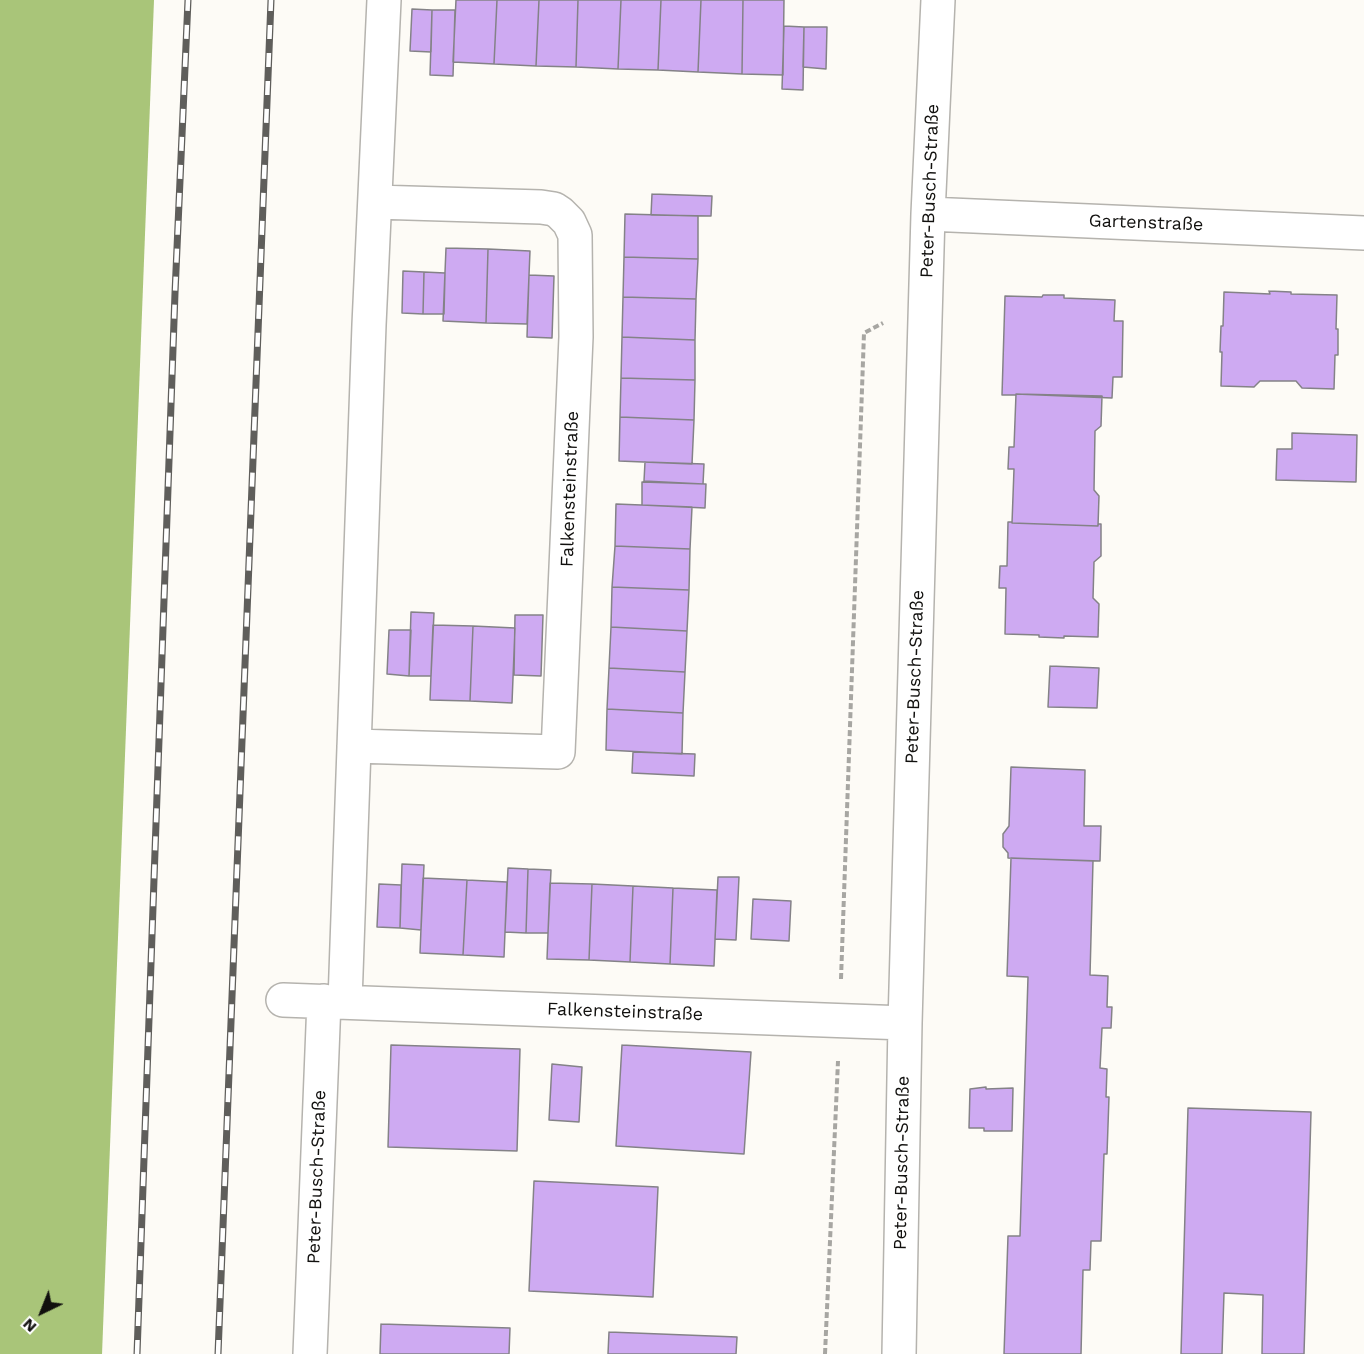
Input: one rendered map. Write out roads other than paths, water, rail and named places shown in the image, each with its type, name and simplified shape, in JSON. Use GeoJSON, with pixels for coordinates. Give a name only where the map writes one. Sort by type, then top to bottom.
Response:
{"type":"FeatureCollection","features":[{"type":"Feature","properties":{"kind":"street"},"geometry":{"type":"LineString","coordinates":[[334,1001],[354,746],[369,325],[384,0]]}},
{"type":"Feature","properties":{"kind":"street","name":"Peter-Busch-Straße"},"geometry":{"type":"LineString","coordinates":[[899,1354],[905,1023],[928,214],[938,0]]}},
{"type":"Feature","properties":{"kind":"street","name":"Falkensteinstraße"},"geometry":{"type":"LineString","coordinates":[[354,746],[558,752],[572,444],[576,337],[576,241],[569,222],[554,209],[541,207],[375,202]]}},
{"type":"Feature","properties":{"kind":"street","name":"Gartenstraße"},"geometry":{"type":"LineString","coordinates":[[928,214],[1364,232]]}},
{"type":"Feature","properties":{"kind":"street","name":"Falkensteinstraße"},"geometry":{"type":"LineString","coordinates":[[283,999],[905,1023]]}},
{"type":"Feature","properties":{"kind":"street","name":"Peter-Busch-Straße"},"geometry":{"type":"LineString","coordinates":[[310,1354],[334,1001]]}},
{"type":"Feature","properties":{"kind":"railway"},"geometry":{"type":"LineString","coordinates":[[137,1354],[175,293],[188,0]]}},
{"type":"Feature","properties":{"kind":"railway"},"geometry":{"type":"LineString","coordinates":[[218,1354],[271,0]]}}]}
